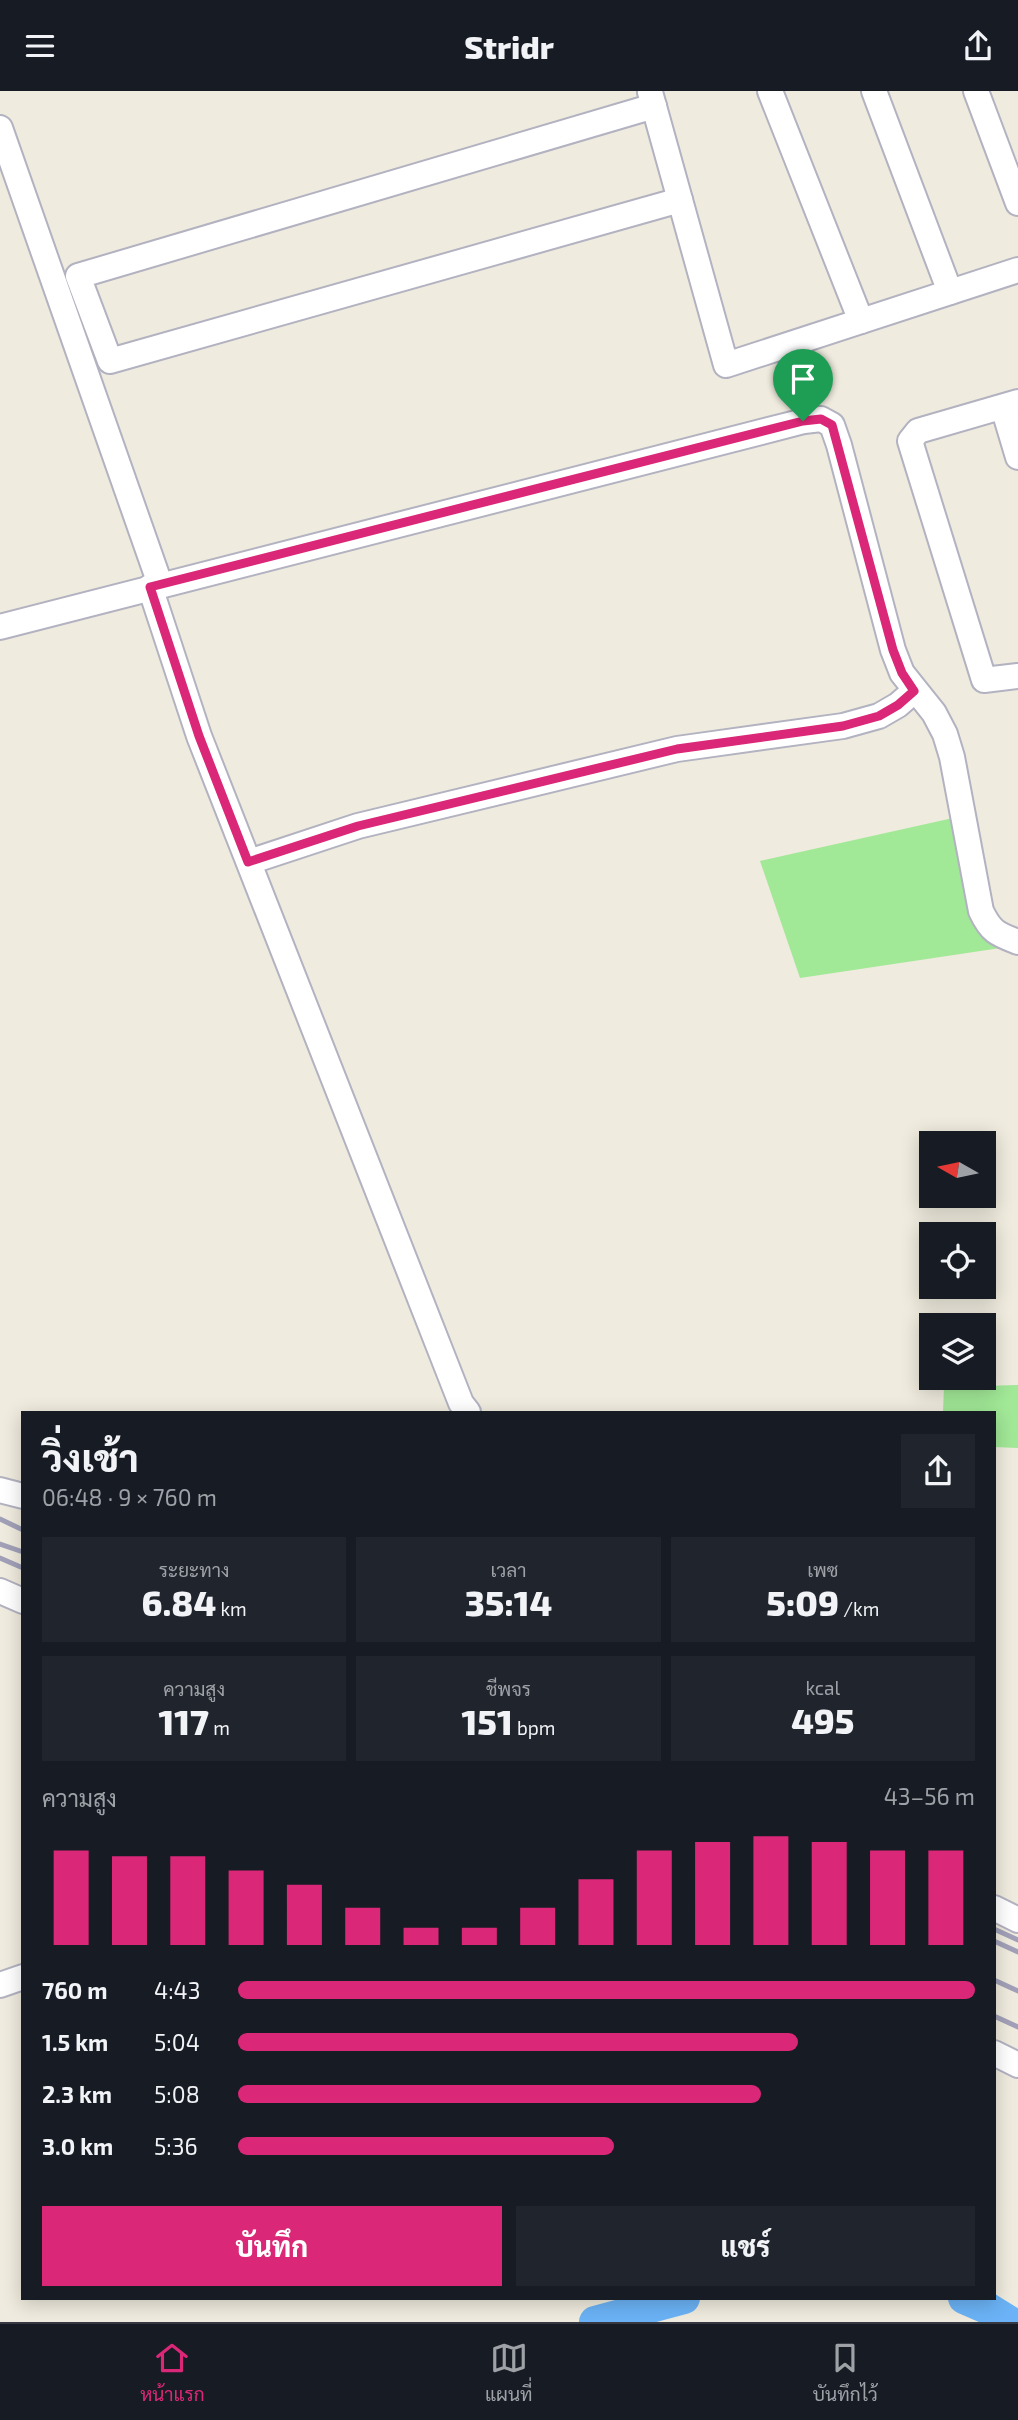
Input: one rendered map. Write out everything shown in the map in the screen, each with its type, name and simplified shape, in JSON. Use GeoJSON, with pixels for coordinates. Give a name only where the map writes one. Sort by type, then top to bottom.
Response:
{"type":"FeatureCollection","features":[{"type":"Feature","properties":{"kind":"street"},"geometry":{"type":"LineString","coordinates":[[770,91],[861,321]]}},
{"type":"Feature","properties":{"kind":"street"},"geometry":{"type":"LineString","coordinates":[[874,91],[950,292]]}},
{"type":"Feature","properties":{"kind":"street"},"geometry":{"type":"LineString","coordinates":[[976,91],[1018,203]]}},
{"type":"Feature","properties":{"kind":"street"},"geometry":{"type":"LineString","coordinates":[[680,200],[110,361],[78,276],[652,98],[726,365],[1018,270]]}},
{"type":"Feature","properties":{"kind":"street"},"geometry":{"type":"LineString","coordinates":[[0,128],[155,586],[199,736],[461,1403],[467,1411]]}},
{"type":"Feature","properties":{"kind":"street"},"geometry":{"type":"LineString","coordinates":[[1018,457],[1010,405],[918,431],[910,441],[984,680],[1018,676]]}},
{"type":"Feature","properties":{"kind":"street"},"geometry":{"type":"LineString","coordinates":[[0,627],[803,421],[821,419],[832,425],[893,650],[902,673],[934,713],[945,734],[952,757],[981,911],[988,926],[995,933],[1018,942]]}},
{"type":"Feature","properties":{"kind":"street"},"geometry":{"type":"LineString","coordinates":[[248,862],[358,826],[677,749],[843,726],[879,716],[914,691]]}},
{"type":"Feature","properties":{"kind":"street"},"geometry":{"type":"LineString","coordinates":[[0,1490],[21,1495]]}},
{"type":"Feature","properties":{"kind":"street"},"geometry":{"type":"LineString","coordinates":[[0,1591],[21,1600]]}},
{"type":"Feature","properties":{"kind":"street"},"geometry":{"type":"LineString","coordinates":[[996,1909],[1018,1920]]}},
{"type":"Feature","properties":{"kind":"street"},"geometry":{"type":"LineString","coordinates":[[0,1985],[21,1978]]}},
{"type":"Feature","properties":{"kind":"street"},"geometry":{"type":"LineString","coordinates":[[996,2054],[1018,2065]]}},
{"type":"Feature","properties":{"kind":"green space"},"geometry":{"type":"Polygon","coordinates":[[[953,818],[1007,947],[800,978],[760,861],[953,818]]]}},
{"type":"Feature","properties":{"kind":"green space"},"geometry":{"type":"Polygon","coordinates":[[[1018,1385],[1018,1448],[996,1447],[996,1411],[943,1411],[944,1390],[996,1390],[996,1386],[1018,1385]]]}},
{"type":"Feature","properties":{"kind":"waterway"},"geometry":{"type":"LineString","coordinates":[[595,2322],[677,2300]]}},
{"type":"Feature","properties":{"kind":"waterway"},"geometry":{"type":"LineString","coordinates":[[969,2300],[1010,2322]]}},
{"type":"Feature","properties":{"kind":"railway"},"geometry":{"type":"LineString","coordinates":[[0,1519],[21,1529]]}},
{"type":"Feature","properties":{"kind":"railway"},"geometry":{"type":"LineString","coordinates":[[0,1544],[21,1551]]}},
{"type":"Feature","properties":{"kind":"railway"},"geometry":{"type":"LineString","coordinates":[[0,1558],[21,1567]]}},
{"type":"Feature","properties":{"kind":"railway"},"geometry":{"type":"LineString","coordinates":[[996,1930],[1018,1940]]}},
{"type":"Feature","properties":{"kind":"railway"},"geometry":{"type":"LineString","coordinates":[[996,1942],[1018,1952]]}},
{"type":"Feature","properties":{"kind":"railway"},"geometry":{"type":"LineString","coordinates":[[996,1981],[1018,1991]]}},
{"type":"Feature","properties":{"kind":"railway"},"geometry":{"type":"LineString","coordinates":[[996,2017],[1018,2027]]}},
{"type":"Feature","properties":{"kind":"route"},"geometry":{"type":"LineString","coordinates":[[821,419],[832,425],[839,445],[893,650],[902,673],[914,691],[898,705],[879,716],[843,726],[677,749],[358,826],[248,862],[199,736],[150,587],[803,421],[821,419]]}}]}
